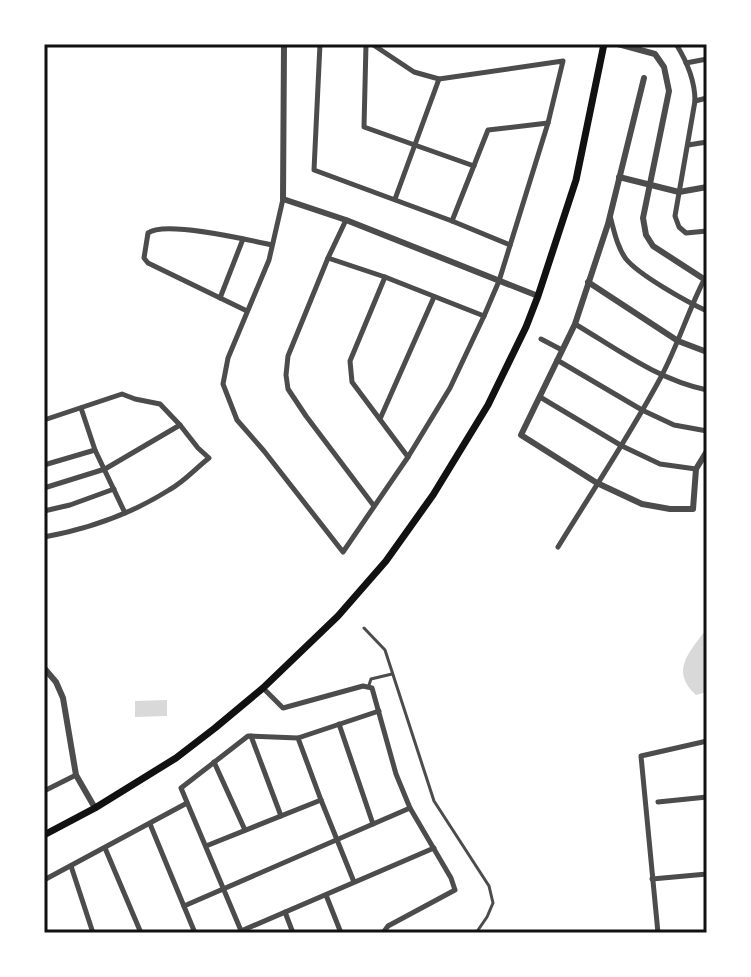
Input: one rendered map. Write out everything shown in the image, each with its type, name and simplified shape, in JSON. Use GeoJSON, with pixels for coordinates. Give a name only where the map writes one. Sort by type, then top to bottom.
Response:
{"type":"FeatureCollection","features":[{"type":"Feature","properties":{"kind":"main road"},"geometry":{"type":"LineString","coordinates":[[44,835],[176,758],[263,688],[345,608],[386,561],[425,506],[488,405],[526,327],[576,180],[604,44]]}},
{"type":"Feature","properties":{"kind":"street"},"geometry":{"type":"LineString","coordinates":[[284,44],[283,199],[269,260],[228,358],[223,384],[237,420],[343,552],[408,457],[450,388],[484,316],[499,281],[548,123],[563,61],[439,79],[414,72],[369,44],[364,127],[474,166]]}},
{"type":"Feature","properties":{"kind":"street"},"geometry":{"type":"LineString","coordinates":[[320,44],[314,170],[510,245]]}},
{"type":"Feature","properties":{"kind":"street"},"geometry":{"type":"LineString","coordinates":[[558,547],[662,376],[692,304],[706,281],[653,246],[646,235],[643,218],[669,91],[664,67],[655,54],[618,44]]}},
{"type":"Feature","properties":{"kind":"street"},"geometry":{"type":"LineString","coordinates":[[676,44],[686,63],[695,101],[675,216],[682,231],[707,231]]}},
{"type":"Feature","properties":{"kind":"street"},"geometry":{"type":"LineString","coordinates":[[686,63],[707,59]]}},
{"type":"Feature","properties":{"kind":"street"},"geometry":{"type":"LineString","coordinates":[[644,78],[610,215],[575,324],[521,435],[597,483],[642,504],[670,509],[693,509],[696,469],[707,451]]}},
{"type":"Feature","properties":{"kind":"street"},"geometry":{"type":"LineString","coordinates":[[395,199],[439,79]]}},
{"type":"Feature","properties":{"kind":"street"},"geometry":{"type":"LineString","coordinates":[[695,101],[707,98]]}},
{"type":"Feature","properties":{"kind":"street"},"geometry":{"type":"LineString","coordinates":[[452,221],[488,130],[548,123]]}},
{"type":"Feature","properties":{"kind":"street"},"geometry":{"type":"LineString","coordinates":[[688,145],[707,142]]}},
{"type":"Feature","properties":{"kind":"street"},"geometry":{"type":"LineString","coordinates":[[619,177],[679,192],[707,187]]}},
{"type":"Feature","properties":{"kind":"street"},"geometry":{"type":"LineString","coordinates":[[283,199],[346,220],[538,296]]}},
{"type":"Feature","properties":{"kind":"street"},"geometry":{"type":"LineString","coordinates":[[610,215],[616,239],[626,258],[639,270],[707,311]]}},
{"type":"Feature","properties":{"kind":"street"},"geometry":{"type":"LineString","coordinates":[[346,220],[288,356],[286,375],[288,389],[306,416],[375,506]]}},
{"type":"Feature","properties":{"kind":"street"},"geometry":{"type":"LineString","coordinates":[[247,311],[148,263],[144,258],[148,233],[155,228],[204,232],[272,245]]}},
{"type":"Feature","properties":{"kind":"street"},"geometry":{"type":"LineString","coordinates":[[220,298],[243,239]]}},
{"type":"Feature","properties":{"kind":"street"},"geometry":{"type":"LineString","coordinates":[[328,258],[484,316]]}},
{"type":"Feature","properties":{"kind":"street"},"geometry":{"type":"LineString","coordinates":[[385,277],[350,361],[350,371],[352,382],[408,457]]}},
{"type":"Feature","properties":{"kind":"street"},"geometry":{"type":"LineString","coordinates":[[588,282],[678,341],[707,352]]}},
{"type":"Feature","properties":{"kind":"street"},"geometry":{"type":"LineString","coordinates":[[380,420],[434,297]]}},
{"type":"Feature","properties":{"kind":"street"},"geometry":{"type":"LineString","coordinates":[[575,324],[662,376],[686,386],[707,390]]}},
{"type":"Feature","properties":{"kind":"street"},"geometry":{"type":"LineString","coordinates":[[541,339],[562,350]]}},
{"type":"Feature","properties":{"kind":"street"},"geometry":{"type":"LineString","coordinates":[[557,360],[642,410],[674,425],[707,431]]}},
{"type":"Feature","properties":{"kind":"street"},"geometry":{"type":"LineString","coordinates":[[44,420],[122,394],[160,404],[209,458],[172,489],[125,513],[74,532],[44,537]]}},
{"type":"Feature","properties":{"kind":"street"},"geometry":{"type":"LineString","coordinates":[[540,397],[622,446],[660,464],[696,469]]}},
{"type":"Feature","properties":{"kind":"street"},"geometry":{"type":"LineString","coordinates":[[81,408],[95,450],[125,513]]}},
{"type":"Feature","properties":{"kind":"street"},"geometry":{"type":"LineString","coordinates":[[44,488],[105,469],[180,425]]}},
{"type":"Feature","properties":{"kind":"street"},"geometry":{"type":"LineString","coordinates":[[44,465],[95,450]]}},
{"type":"Feature","properties":{"kind":"street"},"geometry":{"type":"LineString","coordinates":[[44,511],[114,489]]}},
{"type":"Feature","properties":{"kind":"street"},"geometry":{"type":"LineString","coordinates":[[364,628],[385,650],[434,801],[489,886],[493,903],[476,933]]}},
{"type":"Feature","properties":{"kind":"street"},"geometry":{"type":"LineString","coordinates":[[44,668],[56,682],[63,698],[76,775],[95,808]]}},
{"type":"Feature","properties":{"kind":"street"},"geometry":{"type":"LineString","coordinates":[[369,686],[371,679],[392,674]]}},
{"type":"Feature","properties":{"kind":"street"},"geometry":{"type":"LineString","coordinates":[[263,688],[283,708],[363,686],[372,688],[396,774],[410,808],[455,890],[388,926],[383,933]]}},
{"type":"Feature","properties":{"kind":"street"},"geometry":{"type":"LineString","coordinates":[[379,711],[298,738],[251,736],[181,788],[187,803],[242,932],[434,848]]}},
{"type":"Feature","properties":{"kind":"street"},"geometry":{"type":"LineString","coordinates":[[339,724],[373,824]]}},
{"type":"Feature","properties":{"kind":"street"},"geometry":{"type":"LineString","coordinates":[[251,736],[281,816]]}},
{"type":"Feature","properties":{"kind":"street"},"geometry":{"type":"LineString","coordinates":[[298,738],[354,882]]}},
{"type":"Feature","properties":{"kind":"street"},"geometry":{"type":"LineString","coordinates":[[658,933],[641,756],[707,741]]}},
{"type":"Feature","properties":{"kind":"street"},"geometry":{"type":"LineString","coordinates":[[214,762],[245,830]]}},
{"type":"Feature","properties":{"kind":"street"},"geometry":{"type":"LineString","coordinates":[[44,791],[76,775]]}},
{"type":"Feature","properties":{"kind":"street"},"geometry":{"type":"LineString","coordinates":[[658,802],[707,797]]}},
{"type":"Feature","properties":{"kind":"street"},"geometry":{"type":"LineString","coordinates":[[206,846],[321,800]]}},
{"type":"Feature","properties":{"kind":"street"},"geometry":{"type":"LineString","coordinates":[[44,880],[187,803]]}},
{"type":"Feature","properties":{"kind":"street"},"geometry":{"type":"LineString","coordinates":[[184,906],[410,808]]}},
{"type":"Feature","properties":{"kind":"street"},"geometry":{"type":"LineString","coordinates":[[150,824],[195,933]]}},
{"type":"Feature","properties":{"kind":"street"},"geometry":{"type":"LineString","coordinates":[[105,848],[141,933]]}},
{"type":"Feature","properties":{"kind":"street"},"geometry":{"type":"LineString","coordinates":[[71,866],[93,933]]}},
{"type":"Feature","properties":{"kind":"street"},"geometry":{"type":"LineString","coordinates":[[652,879],[707,874]]}},
{"type":"Feature","properties":{"kind":"street"},"geometry":{"type":"LineString","coordinates":[[326,895],[341,933]]}},
{"type":"Feature","properties":{"kind":"street"},"geometry":{"type":"LineString","coordinates":[[285,912],[293,933]]}},
{"type":"Feature","properties":{"kind":"shaded area"},"geometry":{"type":"Polygon","coordinates":[[[707,628],[707,692],[696,695],[688,686],[683,669],[689,653],[707,628]]]}},
{"type":"Feature","properties":{"kind":"shaded area"},"geometry":{"type":"Polygon","coordinates":[[[167,700],[167,716],[135,717],[135,701],[167,700]]]}}]}
